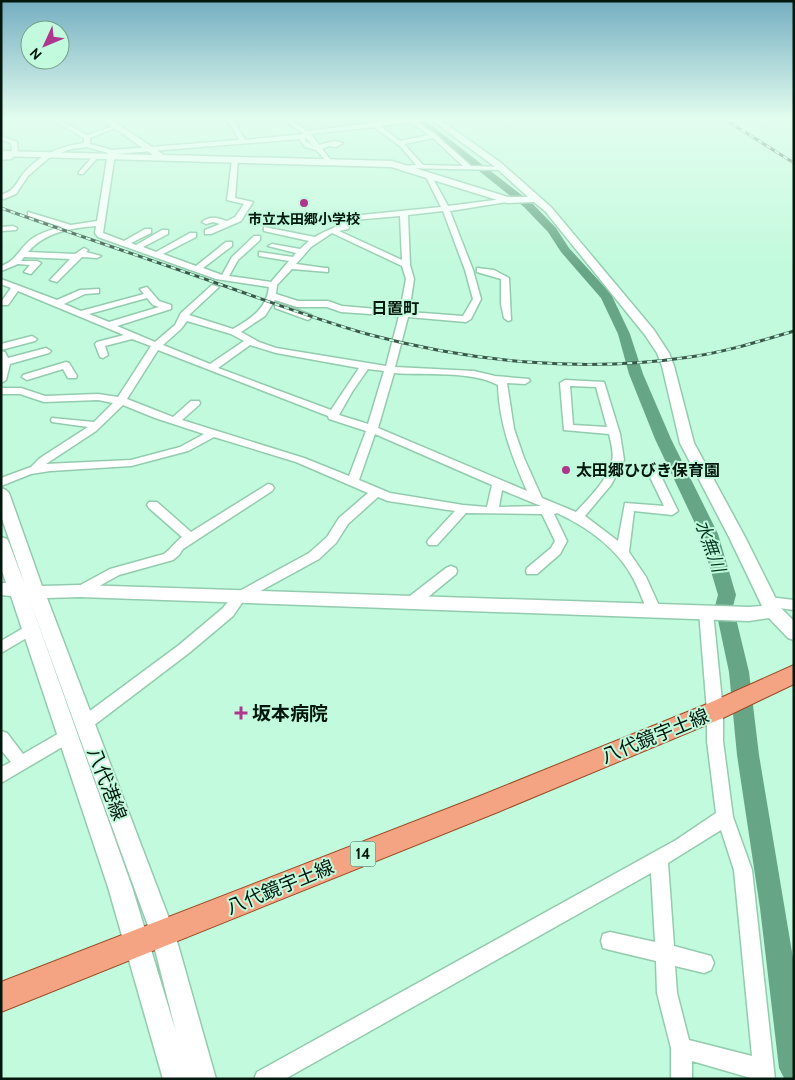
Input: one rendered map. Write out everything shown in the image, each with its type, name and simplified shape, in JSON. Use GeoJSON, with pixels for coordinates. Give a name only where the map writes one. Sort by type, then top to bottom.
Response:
{"type":"FeatureCollection","features":[{"type":"Feature","properties":{"kind":"main road","name":"14"},"geometry":{"type":"LineString","coordinates":[[719,709],[794,674]]}},
{"type":"Feature","properties":{"kind":"main road","name":"八代鏡宇土線"},"geometry":{"type":"LineString","coordinates":[[1,997],[163,934],[719,709]]}},
{"type":"Feature","properties":{"kind":"street"},"geometry":{"type":"LineString","coordinates":[[4,197],[14,193],[26,176],[34,169]]}},
{"type":"Feature","properties":{"kind":"street"},"geometry":{"type":"LineString","coordinates":[[80,173],[83,169]]}},
{"type":"Feature","properties":{"kind":"street"},"geometry":{"type":"LineString","coordinates":[[109,169],[99,233],[101,235],[224,278],[273,285]]}},
{"type":"Feature","properties":{"kind":"street"},"geometry":{"type":"LineString","coordinates":[[208,232],[238,219],[249,202],[231,200],[234,169]]}},
{"type":"Feature","properties":{"kind":"street"},"geometry":{"type":"LineString","coordinates":[[410,169],[510,199]]}},
{"type":"Feature","properties":{"kind":"street"},"geometry":{"type":"LineString","coordinates":[[497,169],[568,231],[620,294],[663,353],[687,443],[771,606],[794,633]]}},
{"type":"Feature","properties":{"kind":"street"},"geometry":{"type":"LineString","coordinates":[[271,300],[298,304],[328,304],[341,309],[466,319],[477,299],[470,270],[446,209],[428,175]]}},
{"type":"Feature","properties":{"kind":"street"},"geometry":{"type":"LineString","coordinates":[[234,332],[256,320],[271,300],[273,285],[301,252],[333,231],[345,228],[351,218],[446,209],[510,199],[533,199]]}},
{"type":"Feature","properties":{"kind":"street"},"geometry":{"type":"LineString","coordinates":[[31,214],[71,227]]}},
{"type":"Feature","properties":{"kind":"street"},"geometry":{"type":"LineString","coordinates":[[352,483],[372,429],[404,314],[410,279],[406,265],[404,214]]}},
{"type":"Feature","properties":{"kind":"street"},"geometry":{"type":"LineString","coordinates":[[206,222],[213,218],[228,224]]}},
{"type":"Feature","properties":{"kind":"street"},"geometry":{"type":"LineString","coordinates":[[17,262],[21,254],[38,238],[71,227],[101,223]]}},
{"type":"Feature","properties":{"kind":"street"},"geometry":{"type":"LineString","coordinates":[[3,229],[13,228]]}},
{"type":"Feature","properties":{"kind":"street"},"geometry":{"type":"LineString","coordinates":[[267,229],[317,240]]}},
{"type":"Feature","properties":{"kind":"street"},"geometry":{"type":"LineString","coordinates":[[124,244],[148,231]]}},
{"type":"Feature","properties":{"kind":"street"},"geometry":{"type":"LineString","coordinates":[[333,231],[406,265]]}},
{"type":"Feature","properties":{"kind":"street"},"geometry":{"type":"LineString","coordinates":[[136,248],[165,232]]}},
{"type":"Feature","properties":{"kind":"street"},"geometry":{"type":"LineString","coordinates":[[396,234],[405,238]]}},
{"type":"Feature","properties":{"kind":"street"},"geometry":{"type":"LineString","coordinates":[[156,255],[193,237]]}},
{"type":"Feature","properties":{"kind":"street"},"geometry":{"type":"LineString","coordinates":[[224,278],[235,259],[257,238]]}},
{"type":"Feature","properties":{"kind":"street"},"geometry":{"type":"LineString","coordinates":[[178,243],[190,247]]}},
{"type":"Feature","properties":{"kind":"street"},"geometry":{"type":"LineString","coordinates":[[197,270],[226,245]]}},
{"type":"Feature","properties":{"kind":"street"},"geometry":{"type":"LineString","coordinates":[[272,246],[301,252]]}},
{"type":"Feature","properties":{"kind":"street"},"geometry":{"type":"LineString","coordinates":[[21,254],[80,254],[97,256]]}},
{"type":"Feature","properties":{"kind":"street"},"geometry":{"type":"LineString","coordinates":[[67,278],[55,278],[80,254]]}},
{"type":"Feature","properties":{"kind":"street"},"geometry":{"type":"LineString","coordinates":[[262,254],[290,266],[325,270]]}},
{"type":"Feature","properties":{"kind":"street"},"geometry":{"type":"LineString","coordinates":[[1,269],[17,262],[37,264],[28,272]]}},
{"type":"Feature","properties":{"kind":"street"},"geometry":{"type":"LineString","coordinates":[[290,266],[297,275]]}},
{"type":"Feature","properties":{"kind":"street"},"geometry":{"type":"LineString","coordinates":[[470,270],[508,268]]}},
{"type":"Feature","properties":{"kind":"street"},"geometry":{"type":"LineString","coordinates":[[480,270],[505,278],[505,304],[508,318]]}},
{"type":"Feature","properties":{"kind":"street"},"geometry":{"type":"LineString","coordinates":[[56,304],[83,292],[95,291],[93,280]]}},
{"type":"Feature","properties":{"kind":"street"},"geometry":{"type":"LineString","coordinates":[[1,282],[110,325],[155,347],[285,398],[334,415],[334,417],[372,429],[578,518],[605,536],[623,552],[639,577],[654,610]]}},
{"type":"Feature","properties":{"kind":"street"},"geometry":{"type":"LineString","coordinates":[[35,469],[44,460],[96,425],[121,401],[155,347],[178,327],[185,316],[215,287]]}},
{"type":"Feature","properties":{"kind":"street"},"geometry":{"type":"LineString","coordinates":[[5,303],[16,288]]}},
{"type":"Feature","properties":{"kind":"street"},"geometry":{"type":"LineString","coordinates":[[80,314],[147,292],[156,303],[185,316],[234,332],[267,349],[439,378],[479,375],[496,379],[525,381]]}},
{"type":"Feature","properties":{"kind":"street"},"geometry":{"type":"LineString","coordinates":[[271,300],[308,317]]}},
{"type":"Feature","properties":{"kind":"street"},"geometry":{"type":"LineString","coordinates":[[110,325],[168,307]]}},
{"type":"Feature","properties":{"kind":"street"},"geometry":{"type":"LineString","coordinates":[[102,354],[100,344],[132,336]]}},
{"type":"Feature","properties":{"kind":"street"},"geometry":{"type":"LineString","coordinates":[[1,347],[32,339]]}},
{"type":"Feature","properties":{"kind":"street"},"geometry":{"type":"LineString","coordinates":[[211,368],[250,341]]}},
{"type":"Feature","properties":{"kind":"street"},"geometry":{"type":"LineString","coordinates":[[1,351],[5,362],[1,380]]}},
{"type":"Feature","properties":{"kind":"street"},"geometry":{"type":"LineString","coordinates":[[5,362],[46,351]]}},
{"type":"Feature","properties":{"kind":"street"},"geometry":{"type":"LineString","coordinates":[[26,393],[26,375],[64,363],[72,376]]}},
{"type":"Feature","properties":{"kind":"street"},"geometry":{"type":"LineString","coordinates":[[334,415],[347,392],[365,367]]}},
{"type":"Feature","properties":{"kind":"street"},"geometry":{"type":"LineString","coordinates":[[496,379],[503,384],[504,412],[523,470],[537,500]]}},
{"type":"Feature","properties":{"kind":"street"},"geometry":{"type":"LineString","coordinates":[[578,518],[601,492],[618,459],[613,430],[600,384],[565,383],[568,428],[613,430]]}},
{"type":"Feature","properties":{"kind":"street"},"geometry":{"type":"LineString","coordinates":[[1,391],[26,393],[44,399],[98,397],[121,401],[175,421],[300,460],[376,493],[404,500],[492,512],[560,510]]}},
{"type":"Feature","properties":{"kind":"street"},"geometry":{"type":"LineString","coordinates":[[175,421],[195,404]]}},
{"type":"Feature","properties":{"kind":"street"},"geometry":{"type":"LineString","coordinates":[[56,420],[96,425]]}},
{"type":"Feature","properties":{"kind":"street"},"geometry":{"type":"LineString","coordinates":[[1,482],[35,469],[131,463],[184,449],[213,433]]}},
{"type":"Feature","properties":{"kind":"street"},"geometry":{"type":"LineString","coordinates":[[623,552],[629,506],[674,514],[654,473]]}},
{"type":"Feature","properties":{"kind":"street"},"geometry":{"type":"LineString","coordinates":[[492,512],[498,483]]}},
{"type":"Feature","properties":{"kind":"street"},"geometry":{"type":"LineString","coordinates":[[80,591],[116,572],[168,557],[190,537],[268,488]]}},
{"type":"Feature","properties":{"kind":"street","name":"八代港線"},"geometry":{"type":"LineString","coordinates":[[1,493],[18,590],[163,934],[202,1079]]}},
{"type":"Feature","properties":{"kind":"street"},"geometry":{"type":"LineString","coordinates":[[1,776],[76,729],[184,649],[228,612],[239,597],[314,556],[332,540],[343,521],[376,493]]}},
{"type":"Feature","properties":{"kind":"street"},"geometry":{"type":"LineString","coordinates":[[153,505],[190,537]]}},
{"type":"Feature","properties":{"kind":"street"},"geometry":{"type":"LineString","coordinates":[[433,542],[463,509]]}},
{"type":"Feature","properties":{"kind":"street"},"geometry":{"type":"LineString","coordinates":[[532,571],[556,551],[561,541],[546,510]]}},
{"type":"Feature","properties":{"kind":"street","name":"八代港線"},"geometry":{"type":"LineString","coordinates":[[1,543],[30,628],[76,729],[177,1079]]}},
{"type":"Feature","properties":{"kind":"street"},"geometry":{"type":"LineString","coordinates":[[411,603],[451,571]]}},
{"type":"Feature","properties":{"kind":"street"},"geometry":{"type":"LineString","coordinates":[[18,590],[749,614],[771,606],[794,605]]}},
{"type":"Feature","properties":{"kind":"street"},"geometry":{"type":"LineString","coordinates":[[682,1048],[764,1074],[743,870],[725,817],[715,740],[719,709],[710,613]]}},
{"type":"Feature","properties":{"kind":"street"},"geometry":{"type":"LineString","coordinates":[[1,648],[30,628]]}},
{"type":"Feature","properties":{"kind":"street"},"geometry":{"type":"LineString","coordinates":[[1,738],[22,764]]}},
{"type":"Feature","properties":{"kind":"street"},"geometry":{"type":"LineString","coordinates":[[264,1079],[682,846],[725,817]]}},
{"type":"Feature","properties":{"kind":"street"},"geometry":{"type":"LineString","coordinates":[[659,858],[667,994],[682,1048],[682,1079]]}},
{"type":"Feature","properties":{"kind":"street"},"geometry":{"type":"LineString","coordinates":[[610,941],[704,963]]}},
{"type":"Feature","properties":{"kind":"waterway","name":"水無川"},"geometry":{"type":"LineString","coordinates":[[482,169],[528,205],[552,230],[565,250],[607,297],[624,334],[636,374],[663,439],[709,534],[727,595],[724,606],[739,672],[748,755],[773,908],[794,1068]]}},
{"type":"Feature","properties":{"kind":"railway"},"geometry":{"type":"LineString","coordinates":[[1,208],[330,323],[406,344],[446,352],[527,362],[568,364],[650,362],[717,352],[794,331]]}},
{"type":"Feature","properties":{"kind":"place","name":"市立太田郷小学校"},"geometry":{"type":"Point","coordinates":[304,203]}},
{"type":"Feature","properties":{"kind":"place","name":"太田郷ひびき保育園"},"geometry":{"type":"Point","coordinates":[566,470]}},
{"type":"Feature","properties":{"kind":"place","name":"坂本病院"},"geometry":{"type":"Point","coordinates":[241,713]}},
{"type":"Feature","properties":{"kind":"district","name":"日置町"},"geometry":{"type":"Point","coordinates":[395,308]}}]}
